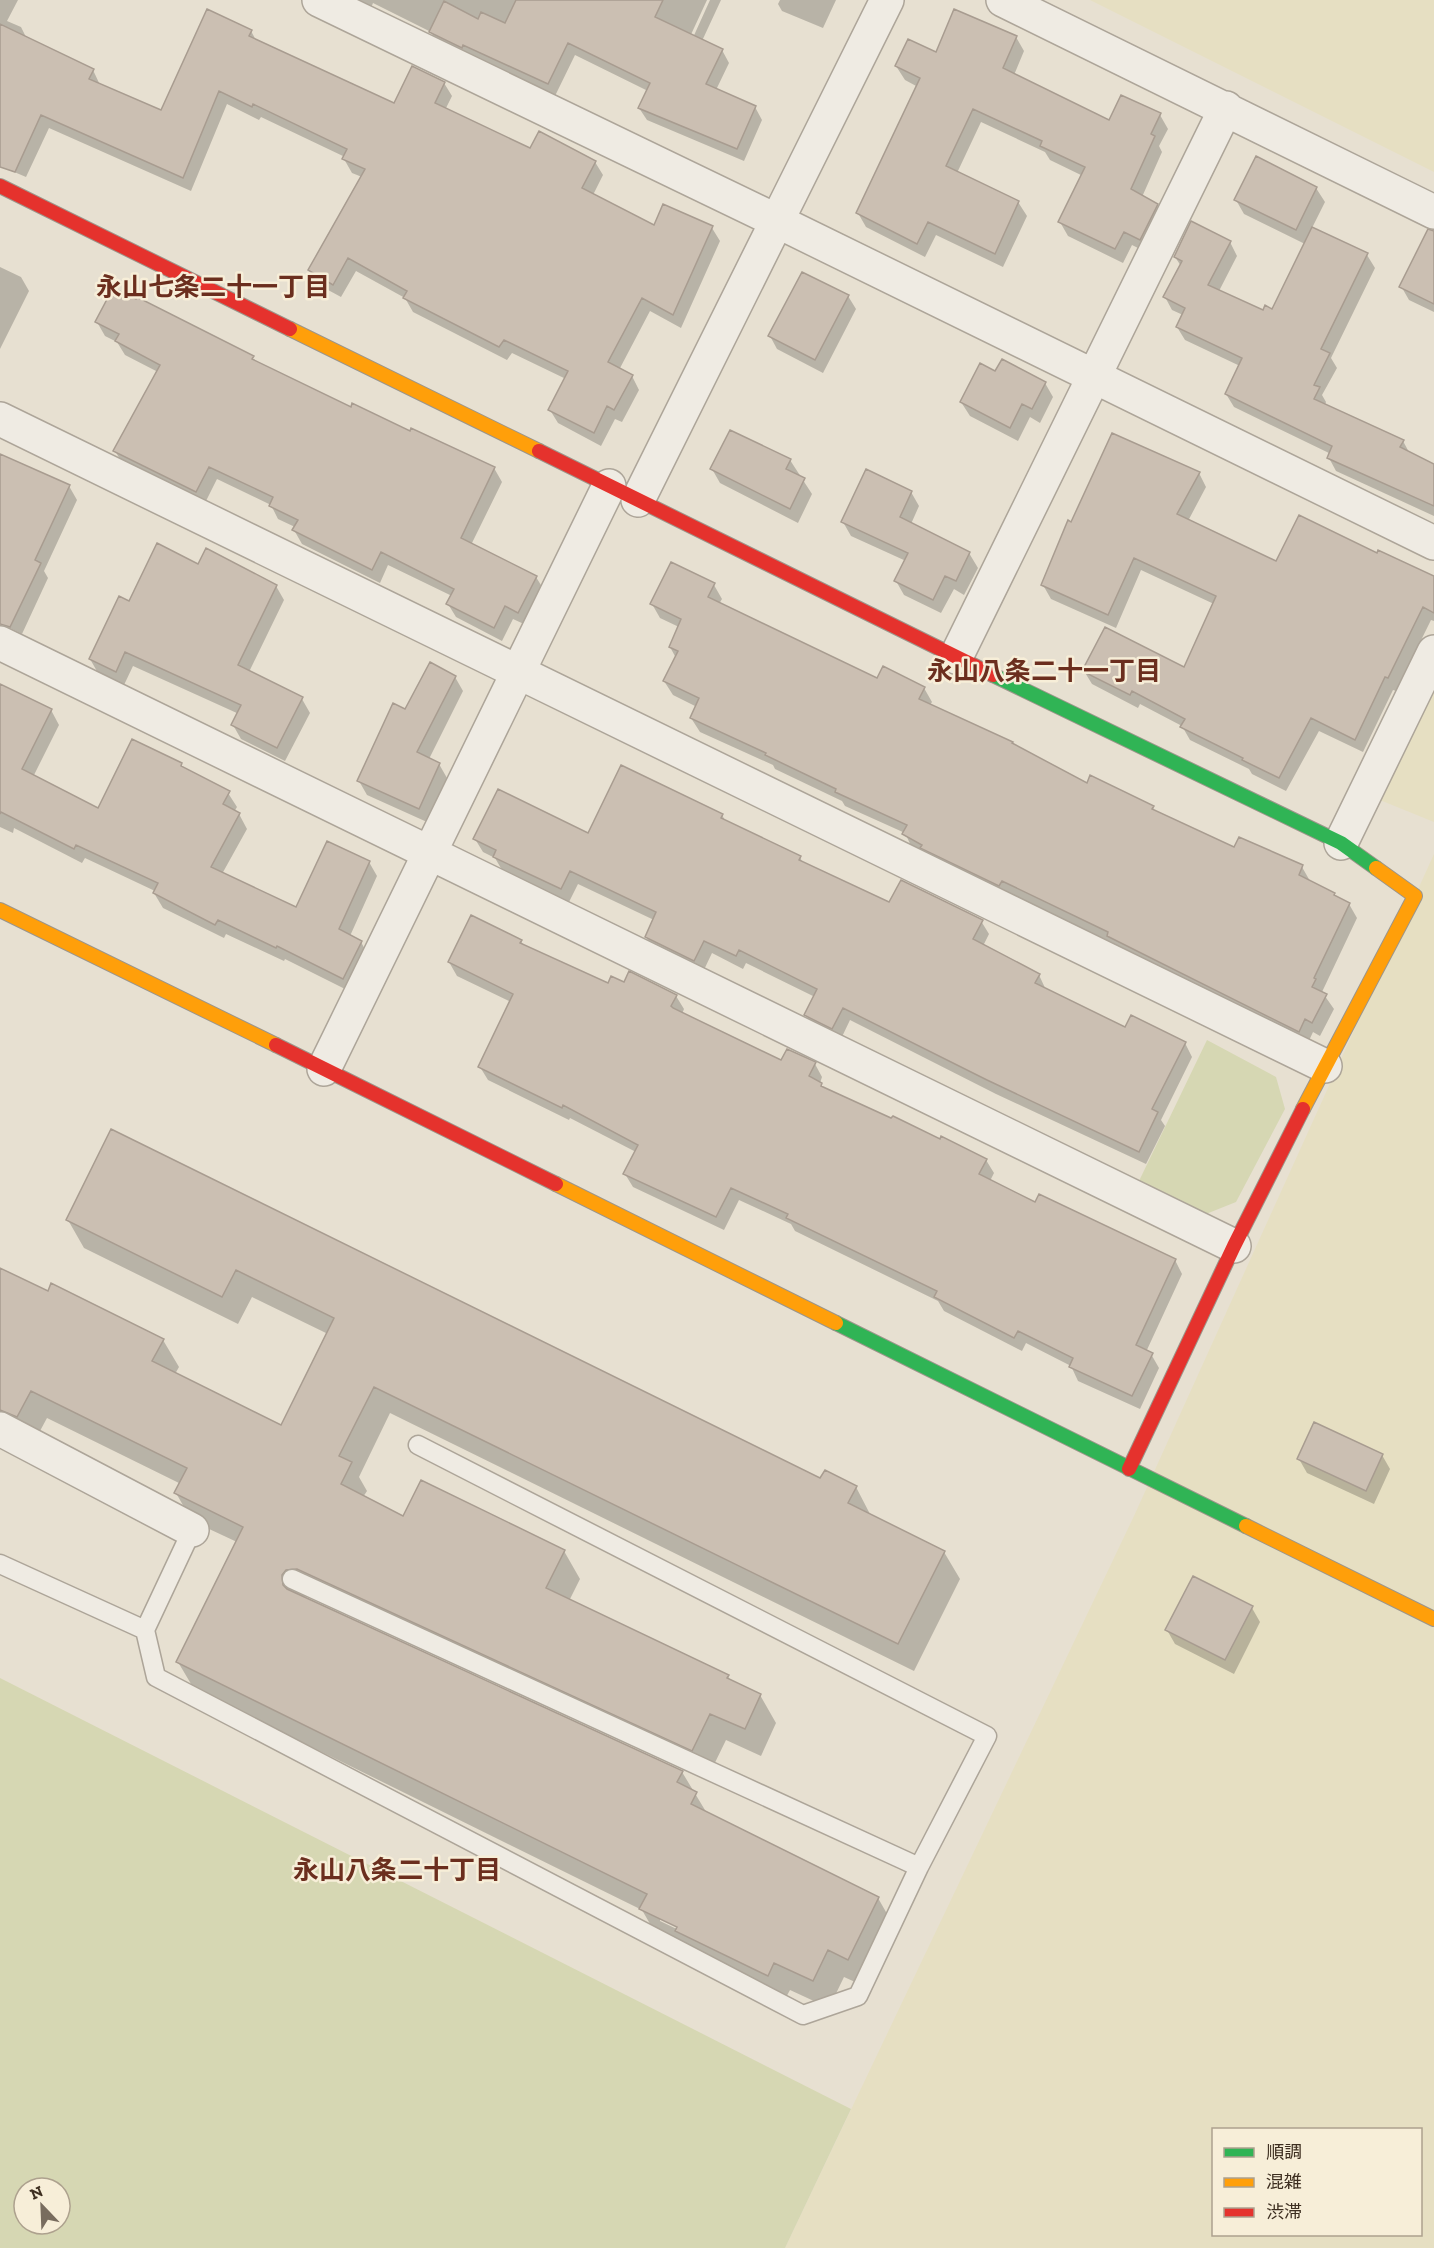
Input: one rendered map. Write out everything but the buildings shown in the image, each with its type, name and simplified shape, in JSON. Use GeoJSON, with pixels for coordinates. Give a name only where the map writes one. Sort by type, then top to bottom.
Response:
{"type":"FeatureCollection","features":[{"type":"Feature","properties":{"kind":"street"},"geometry":{"type":"LineString","coordinates":[[319,0],[777,221],[1434,543]]}},
{"type":"Feature","properties":{"kind":"street"},"geometry":{"type":"LineString","coordinates":[[638,500],[887,0]]}},
{"type":"Feature","properties":{"kind":"street"},"geometry":{"type":"LineString","coordinates":[[1003,0],[1227,108],[1434,212]]}},
{"type":"Feature","properties":{"kind":"street"},"geometry":{"type":"LineString","coordinates":[[956,657],[1227,108]]}},
{"type":"Feature","properties":{"kind":"street"},"geometry":{"type":"LineString","coordinates":[[0,186],[956,657],[1341,843],[1415,896],[1324,1066],[1234,1246],[1130,1469]]}},
{"type":"Feature","properties":{"kind":"street"},"geometry":{"type":"LineString","coordinates":[[0,419],[1324,1066]]}},
{"type":"Feature","properties":{"kind":"street"},"geometry":{"type":"LineString","coordinates":[[324,1069],[609,486]]}},
{"type":"Feature","properties":{"kind":"street"},"geometry":{"type":"LineString","coordinates":[[0,643],[1234,1246]]}},
{"type":"Feature","properties":{"kind":"street"},"geometry":{"type":"LineString","coordinates":[[1341,843],[1434,652]]}},
{"type":"Feature","properties":{"kind":"street"},"geometry":{"type":"LineString","coordinates":[[0,910],[1434,1619]]}},
{"type":"Feature","properties":{"kind":"street"},"geometry":{"type":"LineString","coordinates":[[0,1429],[192,1530]]}},
{"type":"Feature","properties":{"kind":"lane"},"geometry":{"type":"LineString","coordinates":[[192,1530],[145,1630],[156,1677],[803,2015],[858,1996],[987,1736],[418,1445]]}},
{"type":"Feature","properties":{"kind":"lane"},"geometry":{"type":"LineString","coordinates":[[0,1564],[145,1630]]}},
{"type":"Feature","properties":{"kind":"lane"},"geometry":{"type":"LineString","coordinates":[[292,1579],[920,1867]]}},
{"type":"Feature","properties":{"kind":"shaded area"},"geometry":{"type":"Polygon","coordinates":[[[1090,0],[1434,0],[1434,172],[1090,0]]]}},
{"type":"Feature","properties":{"kind":"shaded area"},"geometry":{"type":"Polygon","coordinates":[[[1434,672],[1434,822],[1370,796],[1434,672]]]}},
{"type":"Feature","properties":{"kind":"shaded area"},"geometry":{"type":"Polygon","coordinates":[[[1434,854],[1434,2248],[785,2248],[1134,1516],[1434,854]]]}},
{"type":"Feature","properties":{"kind":"green space"},"geometry":{"type":"Polygon","coordinates":[[[1207,1040],[1276,1077],[1285,1109],[1236,1202],[1206,1214],[1139,1181],[1207,1040]]]}},
{"type":"Feature","properties":{"kind":"green space"},"geometry":{"type":"Polygon","coordinates":[[[0,1678],[851,2109],[785,2248],[0,2248],[0,1678]]]}},
{"type":"Feature","properties":{"kind":"traffic: fast"},"geometry":{"type":"LineString","coordinates":[[993,675],[1341,843],[1376,868]]}},
{"type":"Feature","properties":{"kind":"traffic: fast"},"geometry":{"type":"LineString","coordinates":[[836,1323],[1246,1526]]}},
{"type":"Feature","properties":{"kind":"traffic: slow"},"geometry":{"type":"LineString","coordinates":[[290,329],[539,451]]}},
{"type":"Feature","properties":{"kind":"traffic: slow"},"geometry":{"type":"LineString","coordinates":[[1303,1109],[1415,896],[1376,868]]}},
{"type":"Feature","properties":{"kind":"traffic: slow"},"geometry":{"type":"LineString","coordinates":[[0,910],[276,1045]]}},
{"type":"Feature","properties":{"kind":"traffic: slow"},"geometry":{"type":"LineString","coordinates":[[556,1184],[836,1323]]}},
{"type":"Feature","properties":{"kind":"traffic: slow"},"geometry":{"type":"LineString","coordinates":[[1246,1526],[1434,1619]]}},
{"type":"Feature","properties":{"kind":"traffic: jam"},"geometry":{"type":"LineString","coordinates":[[0,186],[290,329]]}},
{"type":"Feature","properties":{"kind":"traffic: jam"},"geometry":{"type":"LineString","coordinates":[[539,451],[993,675]]}},
{"type":"Feature","properties":{"kind":"traffic: jam"},"geometry":{"type":"LineString","coordinates":[[276,1045],[556,1184]]}},
{"type":"Feature","properties":{"kind":"traffic: jam"},"geometry":{"type":"LineString","coordinates":[[1129,1469],[1234,1246],[1303,1109]]}},
{"type":"Feature","properties":{"kind":"district","name":"永山七条二十一丁目"},"geometry":{"type":"Point","coordinates":[213,287]}},
{"type":"Feature","properties":{"kind":"district","name":"永山八条二十一丁目"},"geometry":{"type":"Point","coordinates":[1044,671]}},
{"type":"Feature","properties":{"kind":"district","name":"永山八条二十丁目"},"geometry":{"type":"Point","coordinates":[397,1870]}}]}
